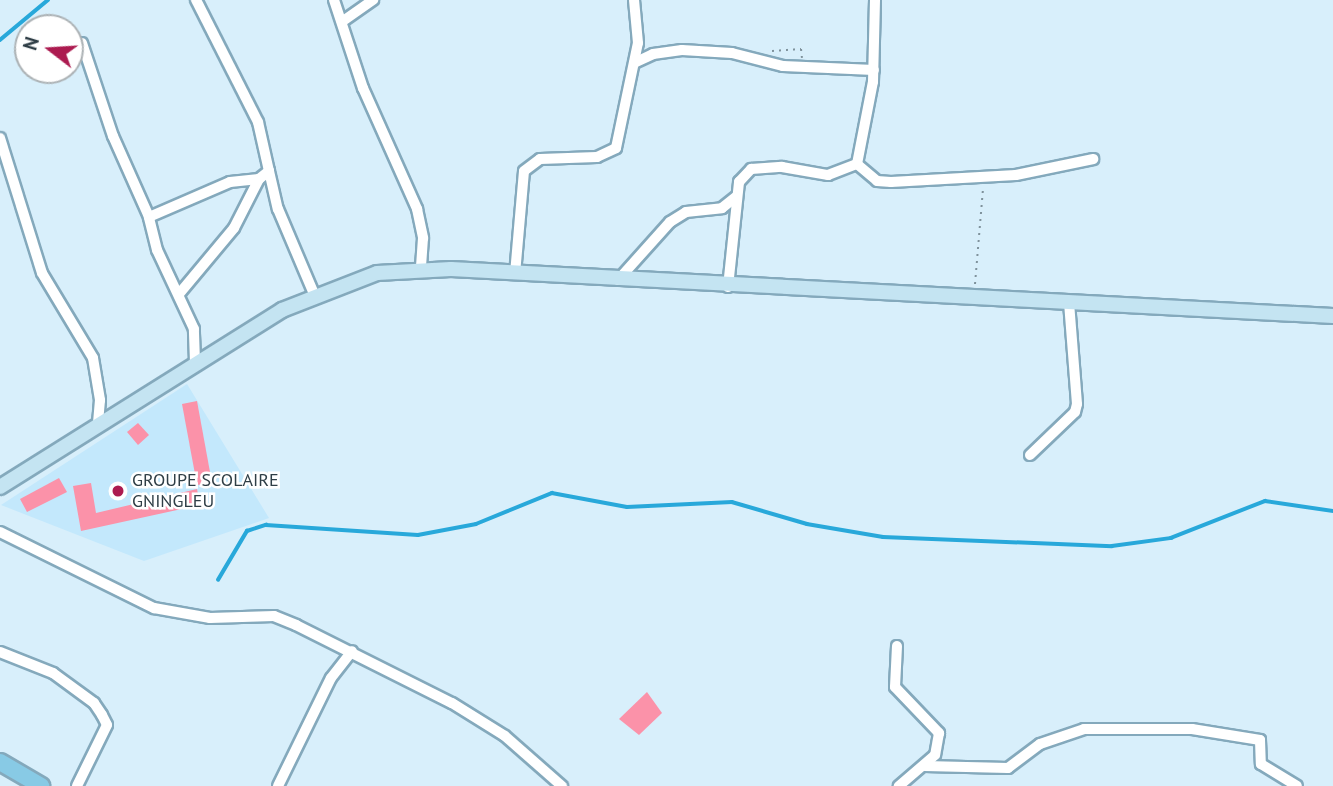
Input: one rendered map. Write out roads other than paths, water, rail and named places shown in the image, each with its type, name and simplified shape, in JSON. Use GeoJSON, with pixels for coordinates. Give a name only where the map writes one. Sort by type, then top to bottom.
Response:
{"type":"FeatureCollection","features":[{"type":"Feature","properties":{"kind":"main road"},"geometry":{"type":"LineString","coordinates":[[0,762],[41,786]]}},
{"type":"Feature","properties":{"kind":"street"},"geometry":{"type":"LineString","coordinates":[[196,0],[258,122],[278,209],[314,294]]}},
{"type":"Feature","properties":{"kind":"street"},"geometry":{"type":"LineString","coordinates":[[334,0],[343,21],[359,78],[417,209],[423,238],[421,269]]}},
{"type":"Feature","properties":{"kind":"street"},"geometry":{"type":"LineString","coordinates":[[343,21],[373,0]]}},
{"type":"Feature","properties":{"kind":"street"},"geometry":{"type":"LineString","coordinates":[[515,274],[524,171],[540,159],[597,157],[616,148],[640,27],[634,0]]}},
{"type":"Feature","properties":{"kind":"street"},"geometry":{"type":"LineString","coordinates":[[857,164],[874,70],[875,0]]}},
{"type":"Feature","properties":{"kind":"street"},"geometry":{"type":"LineString","coordinates":[[84,49],[113,136],[149,218],[157,250],[194,329],[195,362]]}},
{"type":"Feature","properties":{"kind":"street"},"geometry":{"type":"LineString","coordinates":[[634,63],[653,54],[682,50],[732,53],[764,64],[874,70]]}},
{"type":"Feature","properties":{"kind":"street"},"geometry":{"type":"LineString","coordinates":[[0,138],[42,273],[93,358],[100,400],[98,425]]}},
{"type":"Feature","properties":{"kind":"street"},"geometry":{"type":"LineString","coordinates":[[857,164],[877,181],[984,177],[1086,164],[1093,159]]}},
{"type":"Feature","properties":{"kind":"street"},"geometry":{"type":"LineString","coordinates":[[728,287],[737,197],[742,175],[763,165],[828,174],[857,164]]}},
{"type":"Feature","properties":{"kind":"street"},"geometry":{"type":"LineString","coordinates":[[179,294],[234,228],[259,179],[269,171]]}},
{"type":"Feature","properties":{"kind":"street"},"geometry":{"type":"LineString","coordinates":[[149,218],[230,182],[259,179]]}},
{"type":"Feature","properties":{"kind":"street"},"geometry":{"type":"LineString","coordinates":[[618,280],[670,222],[686,212],[722,208],[737,197]]}},
{"type":"Feature","properties":{"kind":"street"},"geometry":{"type":"LineString","coordinates":[[0,487],[195,362],[314,294],[377,273],[421,269],[728,287],[1333,316]]}},
{"type":"Feature","properties":{"kind":"street"},"geometry":{"type":"LineString","coordinates":[[1030,455],[1075,412],[1077,404],[1069,303]]}},
{"type":"Feature","properties":{"kind":"street"},"geometry":{"type":"LineString","coordinates":[[1,534],[154,608],[210,618],[274,615],[352,651],[505,736],[562,786]]}},
{"type":"Feature","properties":{"kind":"street"},"geometry":{"type":"LineString","coordinates":[[897,646],[895,687],[939,733],[935,755],[899,786]]}},
{"type":"Feature","properties":{"kind":"street"},"geometry":{"type":"LineString","coordinates":[[278,786],[331,678],[352,651]]}},
{"type":"Feature","properties":{"kind":"street"},"geometry":{"type":"LineString","coordinates":[[0,652],[53,673],[94,704],[102,715],[107,725],[77,786]]}},
{"type":"Feature","properties":{"kind":"street"},"geometry":{"type":"LineString","coordinates":[[925,766],[1008,768],[1040,744],[1084,729],[1192,729],[1260,740],[1261,764],[1297,786]]}},
{"type":"Feature","properties":{"kind":"waterway"},"geometry":{"type":"LineString","coordinates":[[0,40],[48,0]]}},
{"type":"Feature","properties":{"kind":"waterway"},"geometry":{"type":"LineString","coordinates":[[218,580],[247,531],[266,525],[418,535],[476,524],[552,493],[627,507],[732,502],[807,524],[883,537],[1112,546],[1171,538],[1265,501],[1333,511]]}},
{"type":"Feature","properties":{"kind":"place","name":"GROUPE SCOLAIRE GNINGLEU"},"geometry":{"type":"Point","coordinates":[118,491]}}]}
